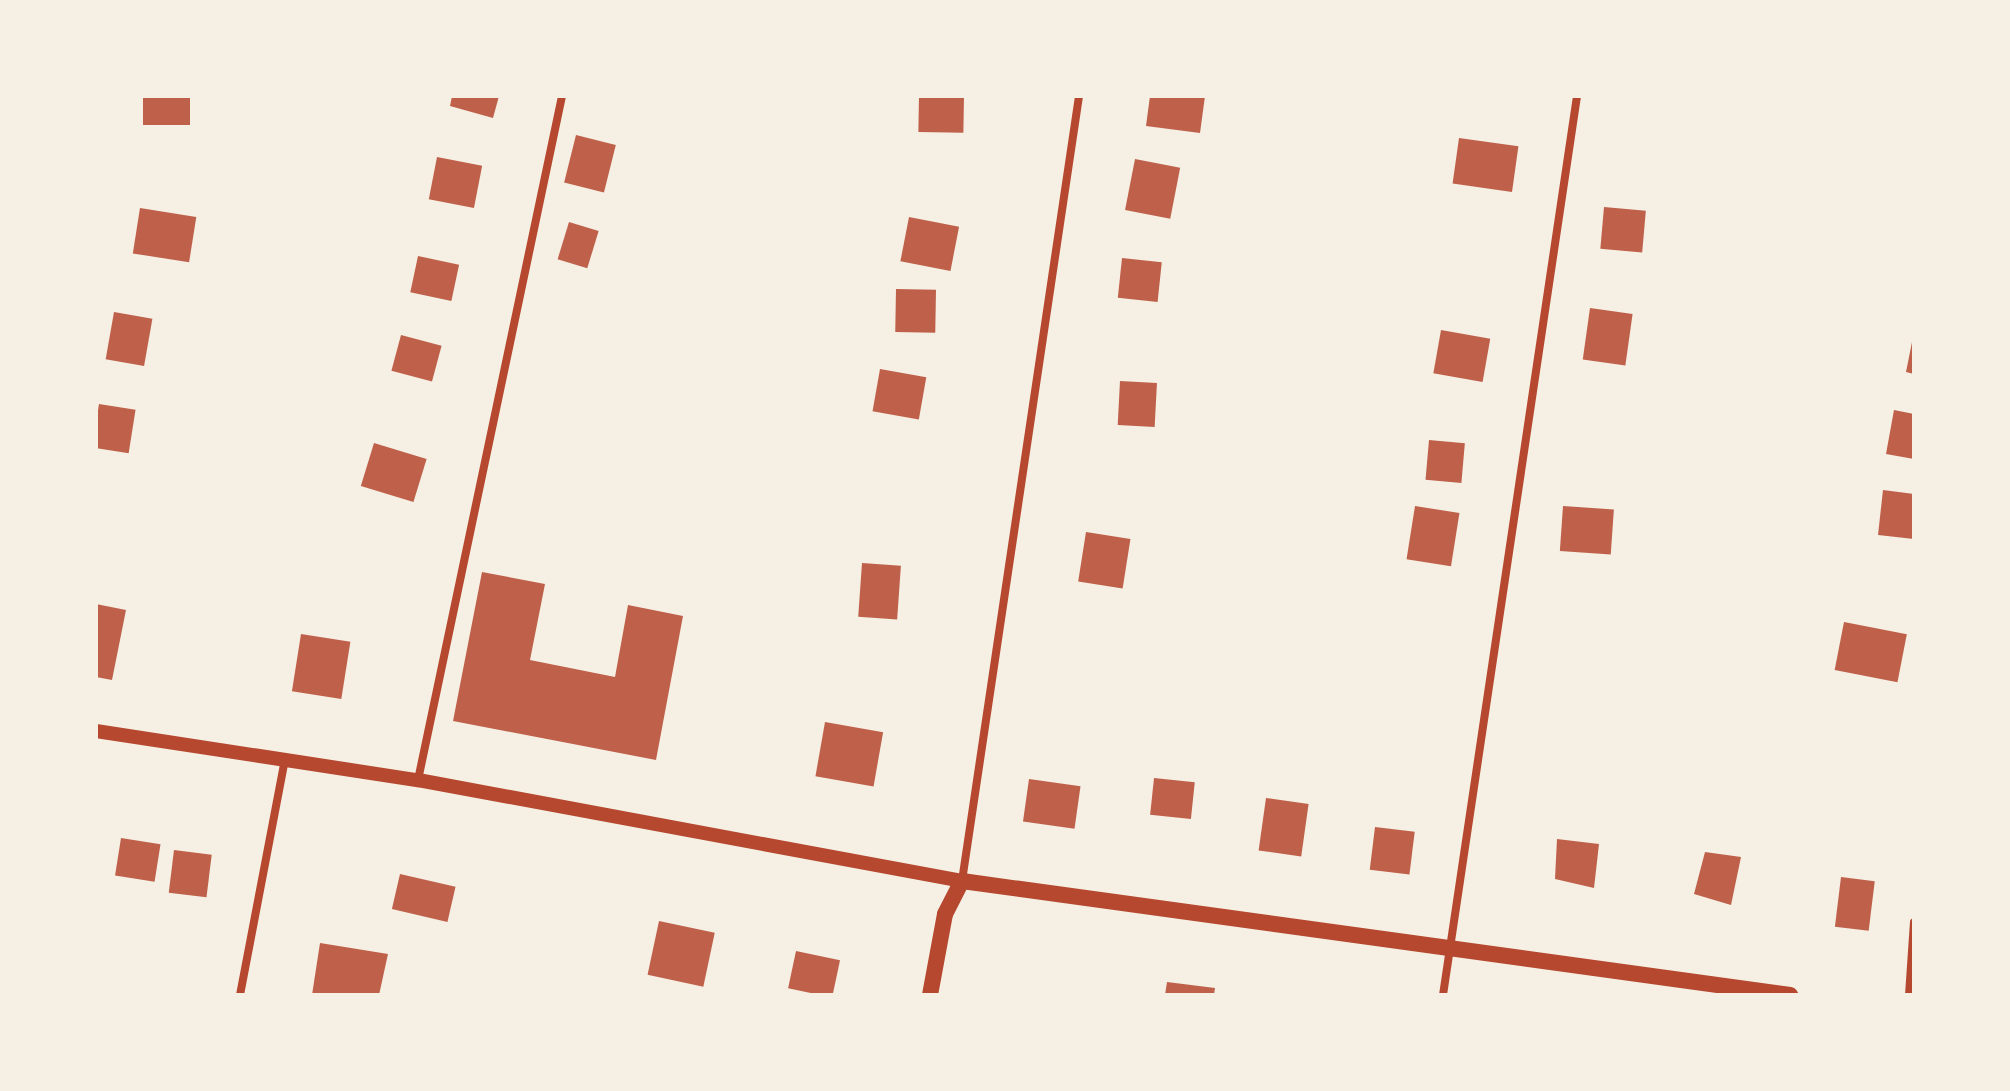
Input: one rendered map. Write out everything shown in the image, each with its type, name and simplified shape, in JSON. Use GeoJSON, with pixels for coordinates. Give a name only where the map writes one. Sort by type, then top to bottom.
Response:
{"type":"FeatureCollection","features":[{"type":"Feature","properties":{"kind":"main road"},"geometry":{"type":"LineString","coordinates":[[930,995],[945,914],[962,881],[1451,951],[1790,995]]}},
{"type":"Feature","properties":{"kind":"street"},"geometry":{"type":"LineString","coordinates":[[418,780],[562,96]]}},
{"type":"Feature","properties":{"kind":"street"},"geometry":{"type":"LineString","coordinates":[[96,731],[418,780],[962,881],[1079,96]]}},
{"type":"Feature","properties":{"kind":"street"},"geometry":{"type":"LineString","coordinates":[[1443,995],[1577,96]]}},
{"type":"Feature","properties":{"kind":"street"},"geometry":{"type":"LineString","coordinates":[[240,995],[285,759]]}},
{"type":"Feature","properties":{"kind":"street"},"geometry":{"type":"LineString","coordinates":[[1909,995],[1914,922]]}},
{"type":"Feature","properties":{"kind":"building"},"geometry":{"type":"Polygon","coordinates":[[[143,96],[190,96],[190,125],[143,125],[143,96]]]}},
{"type":"Feature","properties":{"kind":"building"},"geometry":{"type":"Polygon","coordinates":[[[452,96],[499,96],[493,118],[450,106],[452,96]]]}},
{"type":"Feature","properties":{"kind":"building"},"geometry":{"type":"Polygon","coordinates":[[[919,96],[964,97],[963,133],[918,132],[919,96]]]}},
{"type":"Feature","properties":{"kind":"building"},"geometry":{"type":"Polygon","coordinates":[[[1150,96],[1205,96],[1200,133],[1146,126],[1150,96]]]}},
{"type":"Feature","properties":{"kind":"building"},"geometry":{"type":"Polygon","coordinates":[[[576,135],[616,145],[604,192],[564,183],[576,135]]]}},
{"type":"Feature","properties":{"kind":"building"},"geometry":{"type":"Polygon","coordinates":[[[1459,138],[1518,146],[1512,192],[1453,184],[1459,138]]]}},
{"type":"Feature","properties":{"kind":"building"},"geometry":{"type":"Polygon","coordinates":[[[437,157],[482,166],[474,208],[429,199],[437,157]]]}},
{"type":"Feature","properties":{"kind":"building"},"geometry":{"type":"Polygon","coordinates":[[[1135,159],[1180,168],[1170,219],[1125,210],[1135,159]]]}},
{"type":"Feature","properties":{"kind":"building"},"geometry":{"type":"Polygon","coordinates":[[[1604,207],[1646,211],[1642,253],[1600,249],[1604,207]]]}},
{"type":"Feature","properties":{"kind":"building"},"geometry":{"type":"Polygon","coordinates":[[[140,208],[196,217],[189,262],[133,253],[140,208]]]}},
{"type":"Feature","properties":{"kind":"building"},"geometry":{"type":"Polygon","coordinates":[[[909,217],[959,227],[950,271],[900,261],[909,217]]]}},
{"type":"Feature","properties":{"kind":"building"},"geometry":{"type":"Polygon","coordinates":[[[569,222],[599,231],[587,268],[558,259],[569,222]]]}},
{"type":"Feature","properties":{"kind":"building"},"geometry":{"type":"Polygon","coordinates":[[[418,256],[459,265],[451,301],[410,292],[418,256]]]}},
{"type":"Feature","properties":{"kind":"building"},"geometry":{"type":"Polygon","coordinates":[[[1122,258],[1162,262],[1158,302],[1118,298],[1122,258]]]}},
{"type":"Feature","properties":{"kind":"building"},"geometry":{"type":"Polygon","coordinates":[[[896,289],[936,290],[935,333],[895,332],[896,289]]]}},
{"type":"Feature","properties":{"kind":"building"},"geometry":{"type":"Polygon","coordinates":[[[1590,308],[1633,314],[1625,365],[1583,359],[1590,308]]]}},
{"type":"Feature","properties":{"kind":"building"},"geometry":{"type":"Polygon","coordinates":[[[114,312],[152,319],[144,366],[106,359],[114,312]]]}},
{"type":"Feature","properties":{"kind":"building"},"geometry":{"type":"Polygon","coordinates":[[[1441,330],[1490,339],[1483,382],[1433,373],[1441,330]]]}},
{"type":"Feature","properties":{"kind":"building"},"geometry":{"type":"Polygon","coordinates":[[[401,335],[442,346],[432,382],[391,371],[401,335]]]}},
{"type":"Feature","properties":{"kind":"building"},"geometry":{"type":"Polygon","coordinates":[[[1914,338],[1914,374],[1906,372],[1914,338]]]}},
{"type":"Feature","properties":{"kind":"building"},"geometry":{"type":"Polygon","coordinates":[[[880,369],[926,377],[919,420],[873,411],[880,369]]]}},
{"type":"Feature","properties":{"kind":"building"},"geometry":{"type":"Polygon","coordinates":[[[1120,381],[1157,383],[1155,427],[1118,425],[1120,381]]]}},
{"type":"Feature","properties":{"kind":"building"},"geometry":{"type":"Polygon","coordinates":[[[99,404],[136,410],[129,453],[96,448],[99,404]]]}},
{"type":"Feature","properties":{"kind":"building"},"geometry":{"type":"Polygon","coordinates":[[[1894,410],[1914,414],[1914,459],[1886,454],[1894,410]]]}},
{"type":"Feature","properties":{"kind":"building"},"geometry":{"type":"Polygon","coordinates":[[[1429,440],[1465,443],[1461,483],[1426,480],[1429,440]]]}},
{"type":"Feature","properties":{"kind":"building"},"geometry":{"type":"Polygon","coordinates":[[[374,443],[427,459],[413,502],[361,486],[374,443]]]}},
{"type":"Feature","properties":{"kind":"building"},"geometry":{"type":"Polygon","coordinates":[[[1883,490],[1914,494],[1914,539],[1878,535],[1883,490]]]}},
{"type":"Feature","properties":{"kind":"building"},"geometry":{"type":"Polygon","coordinates":[[[1415,506],[1459,513],[1451,566],[1407,559],[1415,506]]]}},
{"type":"Feature","properties":{"kind":"building"},"geometry":{"type":"Polygon","coordinates":[[[1563,506],[1614,510],[1611,554],[1560,551],[1563,506]]]}},
{"type":"Feature","properties":{"kind":"building"},"geometry":{"type":"Polygon","coordinates":[[[1086,532],[1130,539],[1123,588],[1078,581],[1086,532]]]}},
{"type":"Feature","properties":{"kind":"building"},"geometry":{"type":"Polygon","coordinates":[[[862,563],[901,566],[897,620],[858,617],[862,563]]]}},
{"type":"Feature","properties":{"kind":"building"},"geometry":{"type":"Polygon","coordinates":[[[482,572],[545,584],[530,660],[615,677],[628,605],[683,616],[656,760],[453,721],[482,572]]]}},
{"type":"Feature","properties":{"kind":"building"},"geometry":{"type":"Polygon","coordinates":[[[96,604],[126,610],[112,680],[96,677],[96,604]]]}},
{"type":"Feature","properties":{"kind":"building"},"geometry":{"type":"Polygon","coordinates":[[[1844,622],[1907,634],[1897,682],[1835,670],[1844,622]]]}},
{"type":"Feature","properties":{"kind":"building"},"geometry":{"type":"Polygon","coordinates":[[[301,634],[350,642],[341,699],[292,691],[301,634]]]}},
{"type":"Feature","properties":{"kind":"building"},"geometry":{"type":"Polygon","coordinates":[[[825,722],[883,732],[874,786],[815,776],[825,722]]]}},
{"type":"Feature","properties":{"kind":"building"},"geometry":{"type":"Polygon","coordinates":[[[1154,778],[1195,782],[1191,819],[1150,815],[1154,778]]]}},
{"type":"Feature","properties":{"kind":"building"},"geometry":{"type":"Polygon","coordinates":[[[1029,779],[1080,786],[1075,829],[1023,822],[1029,779]]]}},
{"type":"Feature","properties":{"kind":"building"},"geometry":{"type":"Polygon","coordinates":[[[1266,798],[1309,804],[1301,856],[1259,850],[1266,798]]]}},
{"type":"Feature","properties":{"kind":"building"},"geometry":{"type":"Polygon","coordinates":[[[1375,827],[1415,832],[1409,875],[1370,870],[1375,827]]]}},
{"type":"Feature","properties":{"kind":"building"},"geometry":{"type":"Polygon","coordinates":[[[121,838],[161,844],[155,882],[115,876],[121,838]]]}},
{"type":"Feature","properties":{"kind":"building"},"geometry":{"type":"Polygon","coordinates":[[[1557,839],[1599,844],[1594,888],[1555,879],[1557,839]]]}},
{"type":"Feature","properties":{"kind":"building"},"geometry":{"type":"Polygon","coordinates":[[[174,850],[212,855],[206,897],[169,893],[174,850]]]}},
{"type":"Feature","properties":{"kind":"building"},"geometry":{"type":"Polygon","coordinates":[[[1705,852],[1741,857],[1731,905],[1694,894],[1705,852]]]}},
{"type":"Feature","properties":{"kind":"building"},"geometry":{"type":"Polygon","coordinates":[[[400,874],[456,887],[447,922],[392,909],[400,874]]]}},
{"type":"Feature","properties":{"kind":"building"},"geometry":{"type":"Polygon","coordinates":[[[1841,877],[1875,881],[1869,931],[1835,927],[1841,877]]]}},
{"type":"Feature","properties":{"kind":"building"},"geometry":{"type":"Polygon","coordinates":[[[659,921],[715,933],[703,987],[648,975],[659,921]]]}},
{"type":"Feature","properties":{"kind":"building"},"geometry":{"type":"Polygon","coordinates":[[[320,943],[388,954],[379,995],[312,995],[320,943]]]}},
{"type":"Feature","properties":{"kind":"building"},"geometry":{"type":"Polygon","coordinates":[[[796,951],[840,960],[833,995],[788,988],[796,951]]]}},
{"type":"Feature","properties":{"kind":"building"},"geometry":{"type":"Polygon","coordinates":[[[1167,982],[1215,988],[1214,995],[1165,995],[1167,982]]]}}]}
